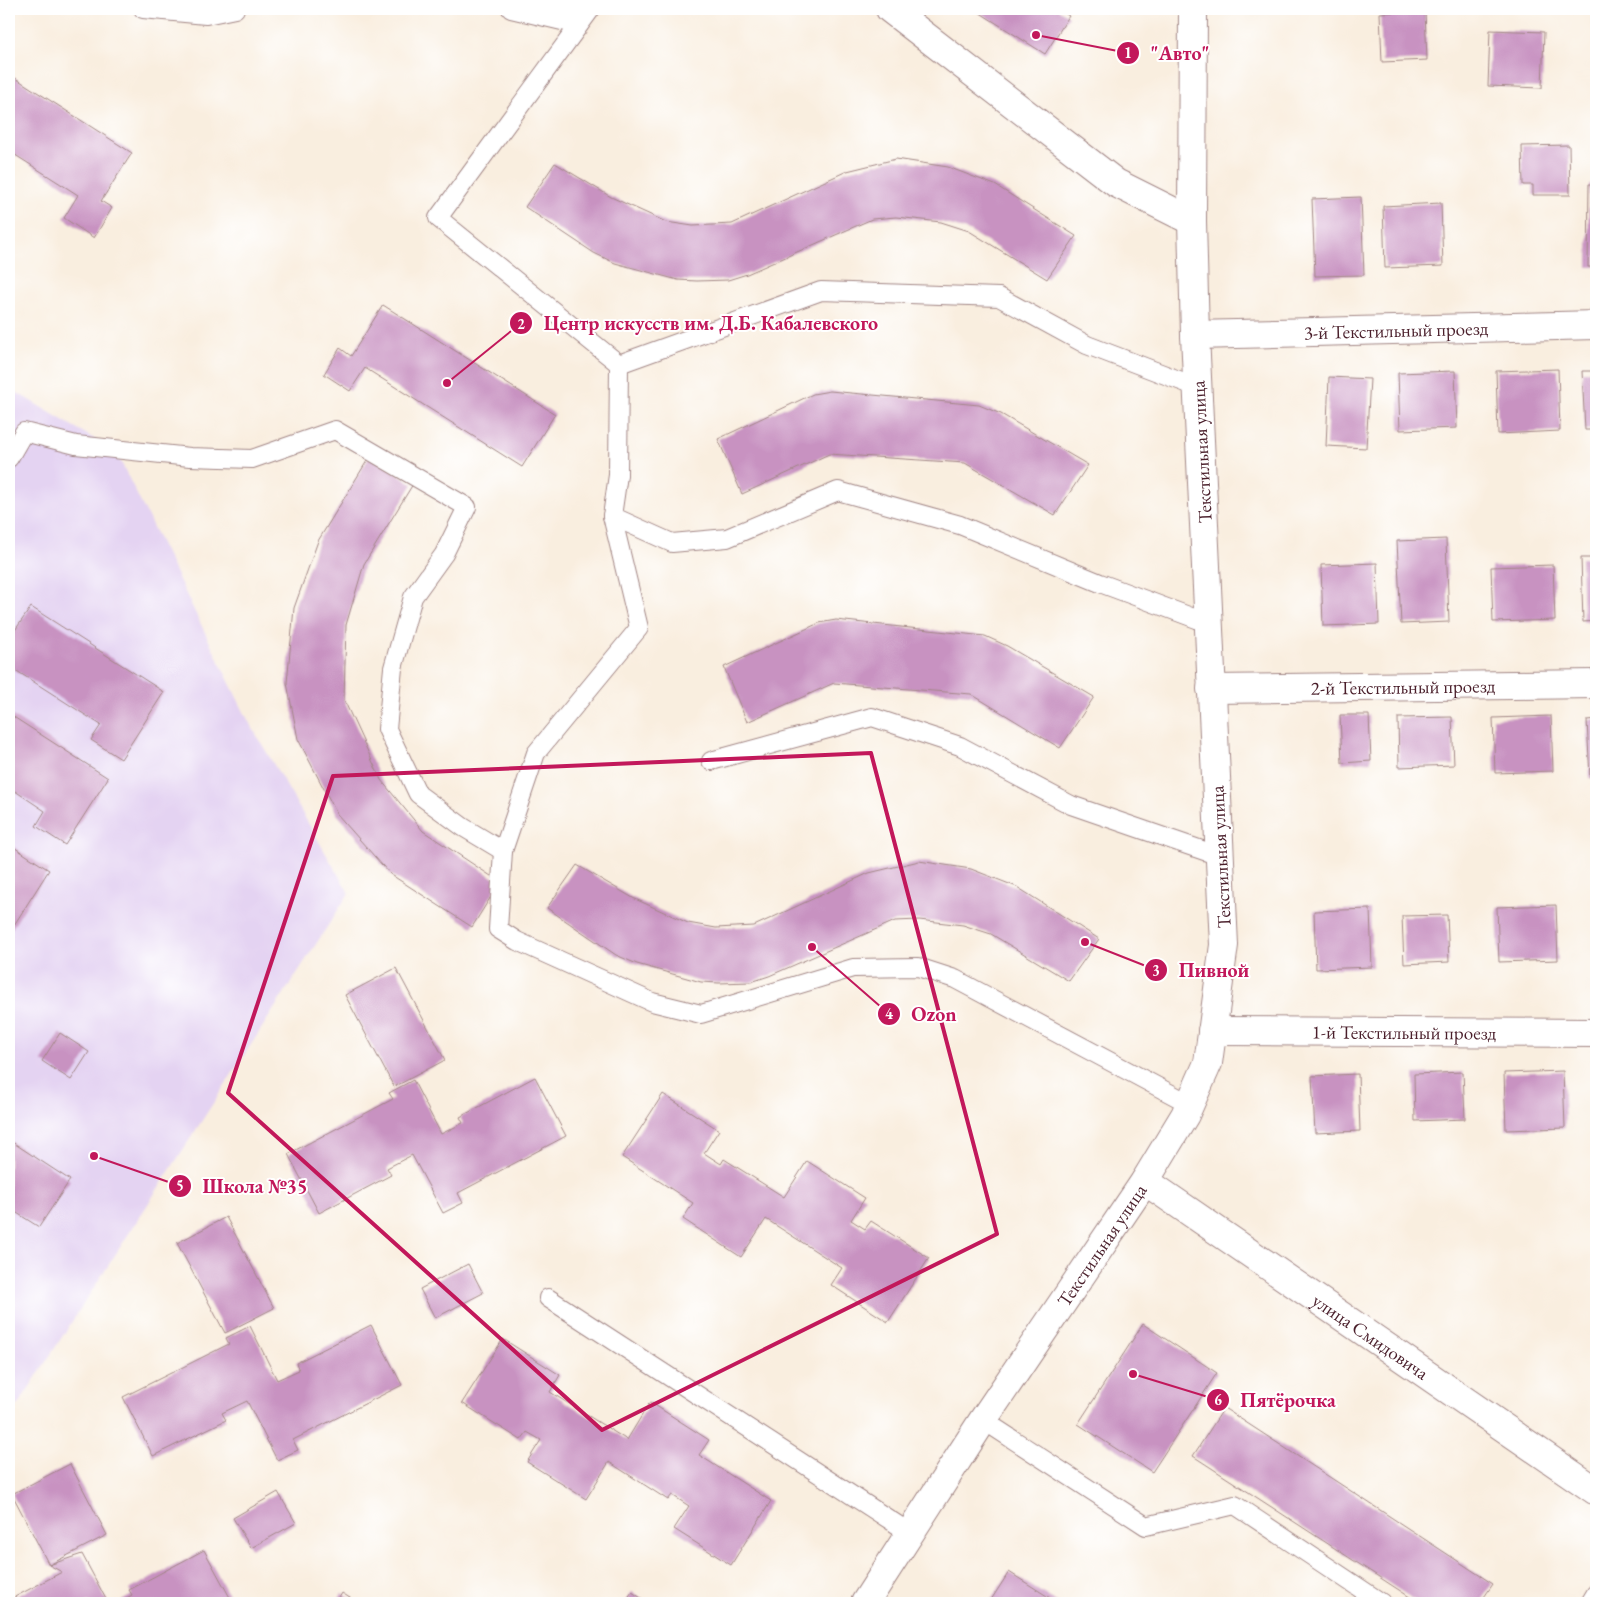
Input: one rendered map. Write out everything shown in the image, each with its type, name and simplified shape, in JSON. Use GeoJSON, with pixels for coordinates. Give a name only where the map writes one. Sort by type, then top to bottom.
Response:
{"type":"FeatureCollection","features":[{"type":"Feature","properties":{"kind":"street"},"geometry":{"type":"LineString","coordinates":[[890,9],[1116,183],[1192,221]]}},
{"type":"Feature","properties":{"kind":"street","name":"Текстильная улица"},"geometry":{"type":"LineString","coordinates":[[865,1603],[983,1420],[1145,1181],[1190,1104],[1208,1062],[1224,945],[1222,857],[1195,335],[1192,221],[1193,9]]}},
{"type":"Feature","properties":{"kind":"street","name":"3-й Текстильный проезд"},"geometry":{"type":"LineString","coordinates":[[1195,335],[1596,325]]}},
{"type":"Feature","properties":{"kind":"street","name":"2-й Текстильный проезд"},"geometry":{"type":"LineString","coordinates":[[1212,689],[1596,684]]}},
{"type":"Feature","properties":{"kind":"street","name":"1-й Текстильный проезд"},"geometry":{"type":"LineString","coordinates":[[1212,1030],[1596,1034]]}},
{"type":"Feature","properties":{"kind":"street","name":"улица Смидовича"},"geometry":{"type":"LineString","coordinates":[[1145,1181],[1596,1491]]}},
{"type":"Feature","properties":{"kind":"lane"},"geometry":{"type":"LineString","coordinates":[[143,9],[206,15],[235,9]]}},
{"type":"Feature","properties":{"kind":"lane"},"geometry":{"type":"LineString","coordinates":[[510,9],[579,25]]}},
{"type":"Feature","properties":{"kind":"lane"},"geometry":{"type":"LineString","coordinates":[[591,9],[438,218],[618,364]]}},
{"type":"Feature","properties":{"kind":"lane"},"geometry":{"type":"LineString","coordinates":[[618,364],[821,291],[999,297],[1087,345],[1197,387]]}},
{"type":"Feature","properties":{"kind":"lane"},"geometry":{"type":"LineString","coordinates":[[618,364],[618,475],[612,516],[639,628],[536,753],[503,851],[498,929],[518,941],[652,1002],[701,1014],[853,968],[918,966],[955,979],[1190,1104]]}},
{"type":"Feature","properties":{"kind":"lane"},"geometry":{"type":"LineString","coordinates":[[9,458],[24,432],[76,445],[190,457],[252,459],[335,430],[467,507],[444,554],[413,597],[393,668],[387,729],[418,794],[464,827],[503,851]]}},
{"type":"Feature","properties":{"kind":"lane"},"geometry":{"type":"LineString","coordinates":[[612,516],[672,543],[728,538],[838,491],[960,525],[1100,583],[1210,624]]}},
{"type":"Feature","properties":{"kind":"lane"},"geometry":{"type":"LineString","coordinates":[[711,762],[872,717],[960,746],[1071,805],[1222,857]]}},
{"type":"Feature","properties":{"kind":"lane"},"geometry":{"type":"LineString","coordinates":[[548,1298],[910,1533]]}},
{"type":"Feature","properties":{"kind":"lane"},"geometry":{"type":"LineString","coordinates":[[983,1420],[1146,1526],[1235,1505],[1382,1603]]}},
{"type":"Feature","properties":{"kind":"lane"},"geometry":{"type":"LineString","coordinates":[[1590,1603],[1596,1593]]}},
{"type":"Feature","properties":{"kind":"highlighted area"},"geometry":{"type":"Polygon","coordinates":[[[871,753],[997,1234],[602,1430],[228,1093],[333,776],[871,753]]]}},
{"type":"Feature","properties":{"kind":"shaded area"},"geometry":{"type":"Polygon","coordinates":[[[9,388],[116,452],[249,722],[349,893],[9,1419],[9,388]]]}},
{"type":"Feature","properties":{"kind":"building"},"geometry":{"type":"Polygon","coordinates":[[[974,9],[1058,9],[1069,16],[1045,54],[974,9]]]}},
{"type":"Feature","properties":{"kind":"building"},"geometry":{"type":"Polygon","coordinates":[[[1425,11],[1427,60],[1382,62],[1380,13],[1425,11]]]}},
{"type":"Feature","properties":{"kind":"building"},"geometry":{"type":"Polygon","coordinates":[[[1490,30],[1544,32],[1542,88],[1488,86],[1490,30]]]}},
{"type":"Feature","properties":{"kind":"building"},"geometry":{"type":"Polygon","coordinates":[[[1594,37],[1596,37],[1596,86],[1594,86],[1594,37]]]}},
{"type":"Feature","properties":{"kind":"building"},"geometry":{"type":"Polygon","coordinates":[[[9,74],[132,153],[101,201],[112,208],[94,238],[64,218],[78,195],[9,151],[9,74]]]}},
{"type":"Feature","properties":{"kind":"building"},"geometry":{"type":"Polygon","coordinates":[[[1569,145],[1570,195],[1533,195],[1533,185],[1523,185],[1522,146],[1569,145]]]}},
{"type":"Feature","properties":{"kind":"building"},"geometry":{"type":"Polygon","coordinates":[[[896,159],[948,167],[995,185],[1076,236],[1047,279],[969,231],[941,222],[896,217],[872,219],[747,274],[728,280],[678,280],[615,263],[594,253],[525,207],[555,163],[611,197],[666,222],[693,226],[732,224],[847,171],[896,159]]]}},
{"type":"Feature","properties":{"kind":"building"},"geometry":{"type":"Polygon","coordinates":[[[1589,184],[1596,184],[1596,267],[1588,267],[1589,184]]]}},
{"type":"Feature","properties":{"kind":"building"},"geometry":{"type":"Polygon","coordinates":[[[1361,197],[1364,275],[1315,276],[1312,199],[1361,197]]]}},
{"type":"Feature","properties":{"kind":"building"},"geometry":{"type":"Polygon","coordinates":[[[1441,203],[1443,266],[1385,268],[1383,206],[1441,203]]]}},
{"type":"Feature","properties":{"kind":"building"},"geometry":{"type":"Polygon","coordinates":[[[383,305],[555,414],[522,467],[365,368],[350,391],[324,374],[340,348],[351,356],[383,305]]]}},
{"type":"Feature","properties":{"kind":"building"},"geometry":{"type":"Polygon","coordinates":[[[1558,369],[1560,431],[1498,434],[1496,371],[1558,369]]]}},
{"type":"Feature","properties":{"kind":"building"},"geometry":{"type":"Polygon","coordinates":[[[1455,371],[1457,428],[1400,430],[1398,373],[1455,371]]]}},
{"type":"Feature","properties":{"kind":"building"},"geometry":{"type":"Polygon","coordinates":[[[1582,371],[1596,371],[1596,430],[1585,430],[1582,371]]]}},
{"type":"Feature","properties":{"kind":"building"},"geometry":{"type":"Polygon","coordinates":[[[1329,377],[1370,379],[1366,448],[1326,446],[1329,377]]]}},
{"type":"Feature","properties":{"kind":"building"},"geometry":{"type":"Polygon","coordinates":[[[830,391],[979,405],[1001,414],[1088,465],[1055,515],[965,463],[829,454],[742,494],[718,439],[813,394],[830,391]]]}},
{"type":"Feature","properties":{"kind":"building"},"geometry":{"type":"Polygon","coordinates":[[[370,456],[413,484],[364,564],[346,625],[344,700],[381,780],[423,831],[500,882],[472,927],[390,874],[337,814],[298,739],[287,683],[294,608],[318,541],[370,456]]]}},
{"type":"Feature","properties":{"kind":"building"},"geometry":{"type":"Polygon","coordinates":[[[1446,539],[1449,622],[1401,624],[1397,541],[1446,539]]]}},
{"type":"Feature","properties":{"kind":"building"},"geometry":{"type":"Polygon","coordinates":[[[1581,558],[1596,558],[1596,621],[1583,622],[1581,558]]]}},
{"type":"Feature","properties":{"kind":"building"},"geometry":{"type":"Polygon","coordinates":[[[1377,563],[1379,624],[1323,626],[1321,565],[1377,563]]]}},
{"type":"Feature","properties":{"kind":"building"},"geometry":{"type":"Polygon","coordinates":[[[1553,565],[1555,620],[1493,622],[1491,567],[1553,565]]]}},
{"type":"Feature","properties":{"kind":"building"},"geometry":{"type":"Polygon","coordinates":[[[31,607],[164,692],[121,759],[91,740],[101,725],[9,666],[9,639],[31,607]]]}},
{"type":"Feature","properties":{"kind":"building"},"geometry":{"type":"Polygon","coordinates":[[[836,620],[985,636],[1007,646],[1094,697],[1060,748],[971,694],[834,683],[747,722],[724,667],[819,623],[836,620]]]}},
{"type":"Feature","properties":{"kind":"building"},"geometry":{"type":"Polygon","coordinates":[[[9,714],[108,778],[65,845],[36,826],[45,811],[9,787],[9,714]]]}},
{"type":"Feature","properties":{"kind":"building"},"geometry":{"type":"Polygon","coordinates":[[[1340,715],[1369,715],[1371,761],[1342,763],[1340,715]]]}},
{"type":"Feature","properties":{"kind":"building"},"geometry":{"type":"Polygon","coordinates":[[[1551,716],[1553,771],[1495,773],[1493,718],[1551,716]]]}},
{"type":"Feature","properties":{"kind":"building"},"geometry":{"type":"Polygon","coordinates":[[[1452,717],[1454,765],[1399,767],[1398,718],[1452,717]]]}},
{"type":"Feature","properties":{"kind":"building"},"geometry":{"type":"Polygon","coordinates":[[[1596,719],[1596,778],[1590,778],[1587,720],[1596,719]]]}},
{"type":"Feature","properties":{"kind":"building"},"geometry":{"type":"Polygon","coordinates":[[[9,844],[49,870],[9,933],[9,844]]]}},
{"type":"Feature","properties":{"kind":"building"},"geometry":{"type":"Polygon","coordinates":[[[919,861],[971,869],[1017,887],[1099,939],[1069,981],[991,934],[963,925],[919,920],[895,921],[751,982],[701,982],[637,964],[616,955],[547,908],[577,865],[633,898],[688,923],[716,928],[754,926],[869,873],[919,861]]]}},
{"type":"Feature","properties":{"kind":"building"},"geometry":{"type":"Polygon","coordinates":[[[1556,905],[1558,960],[1499,962],[1497,907],[1556,905]]]}},
{"type":"Feature","properties":{"kind":"building"},"geometry":{"type":"Polygon","coordinates":[[[1370,909],[1372,967],[1316,969],[1314,911],[1370,909]]]}},
{"type":"Feature","properties":{"kind":"building"},"geometry":{"type":"Polygon","coordinates":[[[1447,915],[1449,962],[1404,964],[1402,916],[1447,915]]]}},
{"type":"Feature","properties":{"kind":"building"},"geometry":{"type":"Polygon","coordinates":[[[396,968],[445,1060],[394,1087],[345,995],[396,968]]]}},
{"type":"Feature","properties":{"kind":"building"},"geometry":{"type":"Polygon","coordinates":[[[60,1033],[89,1052],[71,1080],[42,1061],[60,1033]]]}},
{"type":"Feature","properties":{"kind":"building"},"geometry":{"type":"Polygon","coordinates":[[[1563,1071],[1565,1128],[1506,1130],[1504,1073],[1563,1071]]]}},
{"type":"Feature","properties":{"kind":"building"},"geometry":{"type":"Polygon","coordinates":[[[1463,1072],[1465,1119],[1415,1121],[1414,1074],[1463,1072]]]}},
{"type":"Feature","properties":{"kind":"building"},"geometry":{"type":"Polygon","coordinates":[[[1358,1074],[1360,1131],[1315,1133],[1312,1076],[1358,1074]]]}},
{"type":"Feature","properties":{"kind":"building"},"geometry":{"type":"Polygon","coordinates":[[[535,1077],[566,1136],[458,1193],[463,1203],[443,1213],[412,1155],[387,1168],[391,1175],[319,1213],[288,1154],[393,1099],[389,1093],[413,1080],[441,1134],[463,1123],[460,1117],[535,1077]]]}},
{"type":"Feature","properties":{"kind":"building"},"geometry":{"type":"Polygon","coordinates":[[[663,1094],[719,1130],[704,1153],[721,1164],[724,1159],[784,1197],[807,1161],[865,1198],[851,1220],[865,1229],[871,1221],[929,1258],[888,1322],[831,1285],[842,1268],[766,1219],[741,1257],[683,1219],[693,1203],[622,1157],[663,1094]]]}},
{"type":"Feature","properties":{"kind":"building"},"geometry":{"type":"Polygon","coordinates":[[[9,1140],[70,1180],[39,1227],[9,1208],[9,1140]]]}},
{"type":"Feature","properties":{"kind":"building"},"geometry":{"type":"Polygon","coordinates":[[[226,1217],[274,1308],[225,1333],[177,1243],[226,1217]]]}},
{"type":"Feature","properties":{"kind":"building"},"geometry":{"type":"Polygon","coordinates":[[[468,1264],[483,1293],[435,1318],[420,1289],[468,1264]]]}},
{"type":"Feature","properties":{"kind":"building"},"geometry":{"type":"Polygon","coordinates":[[[1143,1324],[1217,1373],[1152,1472],[1078,1424],[1143,1324]]]}},
{"type":"Feature","properties":{"kind":"building"},"geometry":{"type":"Polygon","coordinates":[[[371,1325],[402,1385],[293,1440],[298,1450],[277,1460],[247,1401],[222,1413],[226,1420],[153,1456],[123,1397],[229,1344],[226,1338],[250,1326],[277,1380],[299,1370],[296,1363],[371,1325]]]}},
{"type":"Feature","properties":{"kind":"building"},"geometry":{"type":"Polygon","coordinates":[[[503,1339],[560,1375],[550,1392],[627,1440],[650,1402],[709,1440],[699,1455],[771,1501],[731,1565],[674,1529],[689,1506],[672,1495],[668,1500],[609,1462],[586,1499],[527,1462],[541,1440],[527,1432],[521,1440],[462,1403],[503,1339]]]}},
{"type":"Feature","properties":{"kind":"building"},"geometry":{"type":"Polygon","coordinates":[[[1224,1408],[1493,1584],[1480,1603],[1419,1603],[1193,1456],[1224,1408]]]}},
{"type":"Feature","properties":{"kind":"building"},"geometry":{"type":"Polygon","coordinates":[[[70,1464],[107,1535],[49,1565],[12,1494],[70,1464]]]}},
{"type":"Feature","properties":{"kind":"building"},"geometry":{"type":"Polygon","coordinates":[[[278,1492],[296,1523],[251,1548],[233,1518],[278,1492]]]}},
{"type":"Feature","properties":{"kind":"building"},"geometry":{"type":"Polygon","coordinates":[[[204,1550],[233,1603],[118,1603],[132,1595],[129,1590],[204,1550]]]}},
{"type":"Feature","properties":{"kind":"building"},"geometry":{"type":"Polygon","coordinates":[[[82,1554],[108,1603],[9,1603],[9,1600],[62,1572],[49,1565],[82,1554]]]}},
{"type":"Feature","properties":{"kind":"building"},"geometry":{"type":"Polygon","coordinates":[[[1009,1572],[1058,1603],[989,1603],[1009,1572]]]}},
{"type":"Feature","properties":{"kind":"building"},"geometry":{"type":"Polygon","coordinates":[[[632,1592],[649,1603],[624,1603],[632,1592]]]}},
{"type":"Feature","properties":{"kind":"building"},"geometry":{"type":"Polygon","coordinates":[[[342,1593],[358,1603],[336,1603],[342,1593]]]}},
{"type":"Feature","properties":{"kind":"place","name":"\"Авто\""},"geometry":{"type":"Point","coordinates":[1036,35]}},
{"type":"Feature","properties":{"kind":"place","name":"Центр искусств им. Д.Б. Кабалевского"},"geometry":{"type":"Point","coordinates":[447,383]}},
{"type":"Feature","properties":{"kind":"place","name":"Пивной"},"geometry":{"type":"Point","coordinates":[1085,942]}},
{"type":"Feature","properties":{"kind":"place","name":"Ozon"},"geometry":{"type":"Point","coordinates":[812,947]}},
{"type":"Feature","properties":{"kind":"place","name":"Школа №35"},"geometry":{"type":"Point","coordinates":[94,1156]}},
{"type":"Feature","properties":{"kind":"place","name":"Пятёрочка"},"geometry":{"type":"Point","coordinates":[1133,1374]}}]}
